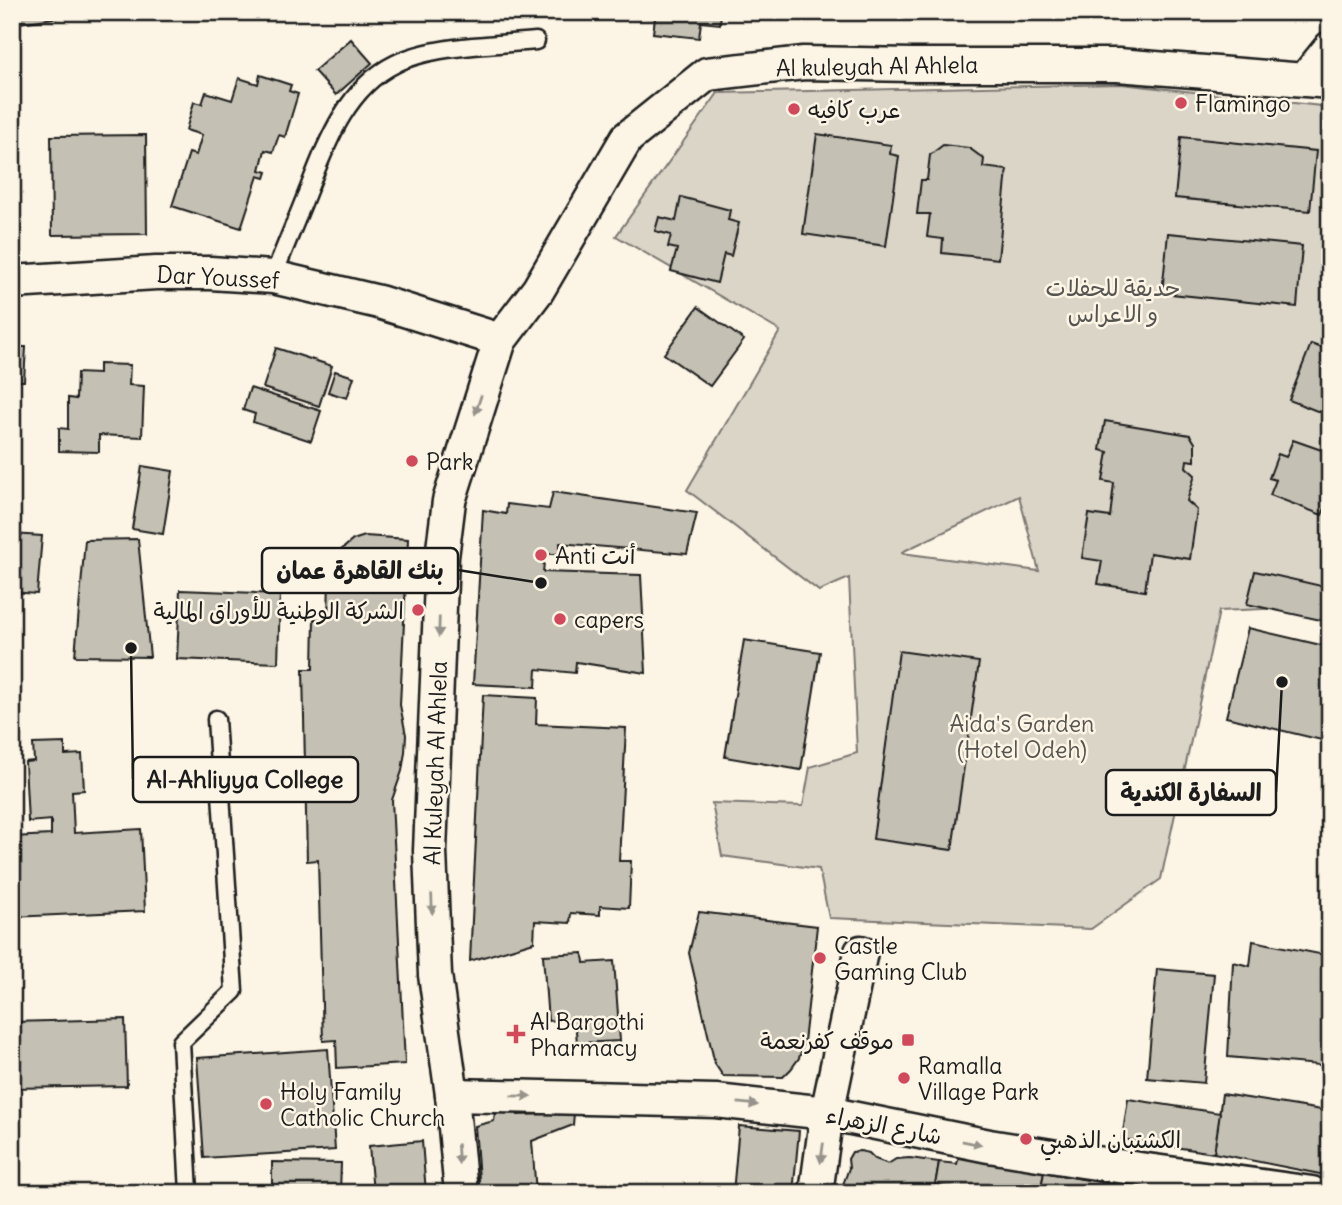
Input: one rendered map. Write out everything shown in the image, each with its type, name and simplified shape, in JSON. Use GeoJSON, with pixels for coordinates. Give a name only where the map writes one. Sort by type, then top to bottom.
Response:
{"type":"FeatureCollection","features":[{"type":"Feature","properties":{"kind":"street"},"geometry":{"type":"LineString","coordinates":[[1318,81],[1330,48]]}},
{"type":"Feature","properties":{"kind":"street","name":"Al kuleyah Al Ahlela"},"geometry":{"type":"LineString","coordinates":[[500,340],[538,290],[627,138],[707,74],[804,63],[1118,65],[1318,81]]}},
{"type":"Feature","properties":{"kind":"street","name":"Dar Youssef"},"geometry":{"type":"LineString","coordinates":[[12,282],[156,273],[210,272],[273,277],[325,288],[500,340]]}},
{"type":"Feature","properties":{"kind":"street","name":"Al Kuleyah Al Ahlela"},"geometry":{"type":"LineString","coordinates":[[461,1193],[452,1095],[435,975],[431,864],[442,557],[449,501],[500,340]]}},
{"type":"Feature","properties":{"kind":"street"},"geometry":{"type":"LineString","coordinates":[[816,1193],[827,1113],[861,953]]}},
{"type":"Feature","properties":{"kind":"street","name":"شارع الزهراء"},"geometry":{"type":"LineString","coordinates":[[452,1095],[716,1101],[827,1113],[989,1146],[1312,1193]]}},
{"type":"Feature","properties":{"kind":"lane"},"geometry":{"type":"LineString","coordinates":[[273,277],[330,135],[351,101],[377,75],[396,63],[437,50],[537,41]]}},
{"type":"Feature","properties":{"kind":"lane"},"geometry":{"type":"LineString","coordinates":[[189,1193],[181,1041],[234,991],[216,719]]}},
{"type":"Feature","properties":{"kind":"green space","name":"حديقة للحفلات و الاعراس"},"geometry":{"type":"Polygon","coordinates":[[[1121,84],[1330,107],[1330,606],[1219,611],[1161,879],[1091,929],[829,918],[819,869],[722,856],[712,803],[803,806],[810,767],[857,753],[849,578],[819,591],[687,490],[780,331],[616,236],[718,93],[1121,84]],[[1019,496],[902,552],[902,553],[1039,571],[1019,496]]]}},
{"type":"Feature","properties":{"kind":"building"},"geometry":{"type":"Polygon","coordinates":[[[12,12],[97,12],[12,24],[12,12]]]}},
{"type":"Feature","properties":{"kind":"building"},"geometry":{"type":"Polygon","coordinates":[[[646,12],[721,12],[720,24],[701,22],[699,38],[653,33],[655,18],[646,17],[646,12]]]}},
{"type":"Feature","properties":{"kind":"building"},"geometry":{"type":"Polygon","coordinates":[[[351,39],[372,63],[336,95],[314,71],[351,39]]]}},
{"type":"Feature","properties":{"kind":"building"},"geometry":{"type":"Polygon","coordinates":[[[260,75],[291,85],[289,91],[298,94],[285,137],[279,135],[273,152],[265,150],[260,170],[267,172],[265,178],[258,176],[241,228],[172,206],[189,153],[196,155],[202,135],[186,130],[194,102],[202,104],[206,92],[232,100],[239,78],[258,84],[260,75]]]}},
{"type":"Feature","properties":{"kind":"building"},"geometry":{"type":"Polygon","coordinates":[[[817,134],[891,145],[890,154],[899,156],[886,246],[803,234],[817,134]]]}},
{"type":"Feature","properties":{"kind":"building"},"geometry":{"type":"Polygon","coordinates":[[[146,135],[147,234],[52,235],[51,136],[146,135]]]}},
{"type":"Feature","properties":{"kind":"building"},"geometry":{"type":"Polygon","coordinates":[[[1181,137],[1316,151],[1310,211],[1175,198],[1181,137]]]}},
{"type":"Feature","properties":{"kind":"building"},"geometry":{"type":"Polygon","coordinates":[[[943,145],[969,148],[984,159],[983,167],[1007,170],[998,259],[942,253],[943,239],[927,237],[930,214],[917,214],[921,180],[927,180],[930,155],[943,145]]]}},
{"type":"Feature","properties":{"kind":"building"},"geometry":{"type":"Polygon","coordinates":[[[681,197],[730,210],[728,220],[739,223],[731,256],[724,254],[717,283],[671,271],[677,249],[668,247],[671,235],[655,231],[659,217],[676,221],[681,197]]]}},
{"type":"Feature","properties":{"kind":"building"},"geometry":{"type":"Polygon","coordinates":[[[1168,233],[1302,246],[1297,307],[1162,293],[1168,233]]]}},
{"type":"Feature","properties":{"kind":"building"},"geometry":{"type":"Polygon","coordinates":[[[698,307],[744,340],[710,386],[664,354],[698,307]]]}},
{"type":"Feature","properties":{"kind":"building"},"geometry":{"type":"Polygon","coordinates":[[[12,323],[19,323],[17,347],[26,347],[24,381],[15,381],[14,391],[12,391],[12,323]]]}},
{"type":"Feature","properties":{"kind":"building"},"geometry":{"type":"Polygon","coordinates":[[[1311,344],[1330,351],[1330,416],[1289,400],[1311,344]]]}},
{"type":"Feature","properties":{"kind":"building"},"geometry":{"type":"Polygon","coordinates":[[[276,348],[332,366],[319,406],[263,388],[276,348]]]}},
{"type":"Feature","properties":{"kind":"building"},"geometry":{"type":"Polygon","coordinates":[[[99,364],[130,365],[129,385],[144,386],[142,437],[99,435],[99,452],[59,451],[59,428],[68,429],[68,398],[76,399],[77,373],[99,374],[99,364]]]}},
{"type":"Feature","properties":{"kind":"building"},"geometry":{"type":"Polygon","coordinates":[[[335,371],[354,377],[347,398],[328,392],[335,371]]]}},
{"type":"Feature","properties":{"kind":"building"},"geometry":{"type":"Polygon","coordinates":[[[250,388],[321,411],[311,441],[253,422],[255,414],[243,410],[250,388]]]}},
{"type":"Feature","properties":{"kind":"building"},"geometry":{"type":"Polygon","coordinates":[[[1105,421],[1190,435],[1195,443],[1195,461],[1187,460],[1186,467],[1195,475],[1187,501],[1197,510],[1190,559],[1150,553],[1145,591],[1098,584],[1102,561],[1082,558],[1089,514],[1110,517],[1114,483],[1103,481],[1108,452],[1100,450],[1105,421]]]}},
{"type":"Feature","properties":{"kind":"building"},"geometry":{"type":"Polygon","coordinates":[[[1293,440],[1330,453],[1330,497],[1322,515],[1270,495],[1276,480],[1269,478],[1278,454],[1286,457],[1293,440]]]}},
{"type":"Feature","properties":{"kind":"building"},"geometry":{"type":"Polygon","coordinates":[[[142,466],[173,471],[163,534],[132,529],[142,466]]]}},
{"type":"Feature","properties":{"kind":"building","name":"capers"},"geometry":{"type":"Polygon","coordinates":[[[553,492],[697,513],[687,554],[560,543],[560,554],[545,554],[543,572],[641,575],[646,673],[576,662],[575,673],[537,669],[536,687],[473,684],[483,510],[506,514],[507,504],[549,509],[553,492]]]}},
{"type":"Feature","properties":{"kind":"building"},"geometry":{"type":"Polygon","coordinates":[[[12,534],[42,536],[37,594],[12,592],[12,534]]]}},
{"type":"Feature","properties":{"kind":"building"},"geometry":{"type":"Polygon","coordinates":[[[365,536],[408,539],[400,705],[406,735],[405,752],[392,800],[405,1064],[337,1068],[336,1040],[323,1041],[318,860],[307,861],[303,669],[313,669],[314,619],[328,619],[329,576],[333,562],[340,551],[353,540],[365,536]]]}},
{"type":"Feature","properties":{"kind":"building"},"geometry":{"type":"Polygon","coordinates":[[[138,539],[150,657],[75,656],[85,540],[138,539]]]}},
{"type":"Feature","properties":{"kind":"building"},"geometry":{"type":"Polygon","coordinates":[[[1255,571],[1330,588],[1330,622],[1247,604],[1255,571]]]}},
{"type":"Feature","properties":{"kind":"building"},"geometry":{"type":"Polygon","coordinates":[[[180,590],[280,594],[278,663],[177,659],[180,590]]]}},
{"type":"Feature","properties":{"kind":"building"},"geometry":{"type":"Polygon","coordinates":[[[1248,628],[1325,646],[1330,629],[1330,742],[1226,717],[1248,628]]]}},
{"type":"Feature","properties":{"kind":"building"},"geometry":{"type":"Polygon","coordinates":[[[744,640],[820,652],[801,770],[725,757],[744,640]]]}},
{"type":"Feature","properties":{"kind":"building"},"geometry":{"type":"Polygon","coordinates":[[[899,651],[979,662],[952,850],[873,839],[899,651]]]}},
{"type":"Feature","properties":{"kind":"building"},"geometry":{"type":"Polygon","coordinates":[[[483,695],[537,698],[536,724],[626,728],[619,861],[631,861],[629,908],[600,906],[600,915],[571,913],[570,923],[535,921],[534,942],[470,961],[483,695]]]}},
{"type":"Feature","properties":{"kind":"building"},"geometry":{"type":"Polygon","coordinates":[[[65,743],[65,755],[82,754],[84,790],[72,791],[74,833],[141,829],[145,911],[12,917],[12,837],[51,835],[51,820],[28,822],[25,762],[34,761],[33,744],[65,743]]]}},
{"type":"Feature","properties":{"kind":"building"},"geometry":{"type":"Polygon","coordinates":[[[699,912],[817,926],[804,1042],[799,1058],[783,1077],[723,1076],[715,1064],[689,953],[699,912]]]}},
{"type":"Feature","properties":{"kind":"building"},"geometry":{"type":"Polygon","coordinates":[[[1253,941],[1330,956],[1330,1066],[1228,1057],[1233,962],[1250,966],[1253,941]]]}},
{"type":"Feature","properties":{"kind":"building"},"geometry":{"type":"Polygon","coordinates":[[[583,953],[584,963],[614,961],[620,1041],[577,1043],[575,1019],[548,1021],[543,955],[583,953]]]}},
{"type":"Feature","properties":{"kind":"building"},"geometry":{"type":"Polygon","coordinates":[[[1157,969],[1214,974],[1204,1083],[1147,1078],[1157,969]]]}},
{"type":"Feature","properties":{"kind":"building"},"geometry":{"type":"Polygon","coordinates":[[[125,1019],[127,1086],[12,1088],[12,1022],[125,1019]]]}},
{"type":"Feature","properties":{"kind":"building","name":"Holy Family Catholic Church"},"geometry":{"type":"Polygon","coordinates":[[[328,1049],[335,1150],[204,1158],[197,1058],[328,1049]]]}},
{"type":"Feature","properties":{"kind":"building"},"geometry":{"type":"Polygon","coordinates":[[[1326,1071],[1330,1071],[1330,1176],[1214,1153],[1222,1094],[1322,1110],[1326,1071]]]}},
{"type":"Feature","properties":{"kind":"building"},"geometry":{"type":"Polygon","coordinates":[[[1128,1099],[1220,1113],[1214,1153],[1122,1139],[1128,1099]]]}},
{"type":"Feature","properties":{"kind":"building"},"geometry":{"type":"Polygon","coordinates":[[[503,1110],[517,1111],[518,1115],[574,1113],[573,1125],[532,1141],[536,1193],[480,1193],[475,1126],[494,1121],[495,1115],[503,1110]]]}},
{"type":"Feature","properties":{"kind":"building"},"geometry":{"type":"Polygon","coordinates":[[[739,1126],[799,1131],[793,1193],[733,1193],[739,1126]]]}},
{"type":"Feature","properties":{"kind":"building"},"geometry":{"type":"Polygon","coordinates":[[[422,1141],[426,1193],[373,1193],[369,1146],[422,1141]]]}},
{"type":"Feature","properties":{"kind":"building"},"geometry":{"type":"Polygon","coordinates":[[[860,1151],[888,1164],[896,1159],[910,1158],[939,1162],[934,1193],[840,1193],[849,1168],[848,1159],[852,1152],[860,1151]]]}},
{"type":"Feature","properties":{"kind":"building"},"geometry":{"type":"Polygon","coordinates":[[[959,1157],[1044,1172],[1040,1193],[948,1193],[949,1188],[935,1185],[939,1162],[957,1164],[959,1157]]]}},
{"type":"Feature","properties":{"kind":"building"},"geometry":{"type":"Polygon","coordinates":[[[272,1162],[341,1163],[340,1193],[256,1193],[256,1188],[272,1188],[272,1162]]]}},
{"type":"Feature","properties":{"kind":"building"},"geometry":{"type":"Polygon","coordinates":[[[1044,1172],[1120,1186],[1118,1193],[1040,1193],[1044,1172]]]}},
{"type":"Feature","properties":{"kind":"place","name":"Flamingo"},"geometry":{"type":"Point","coordinates":[1181,103]}},
{"type":"Feature","properties":{"kind":"place","name":"عرب كافيه"},"geometry":{"type":"Point","coordinates":[794,109]}},
{"type":"Feature","properties":{"kind":"place","name":"Park"},"geometry":{"type":"Point","coordinates":[412,461]}},
{"type":"Feature","properties":{"kind":"place","name":"Anti أنت"},"geometry":{"type":"Point","coordinates":[541,555]}},
{"type":"Feature","properties":{"kind":"place","name":"بنك القاهرة عمان"},"geometry":{"type":"Point","coordinates":[541,583]}},
{"type":"Feature","properties":{"kind":"place","name":"الشركة الوطنية للأوراق المالية"},"geometry":{"type":"Point","coordinates":[418,610]}},
{"type":"Feature","properties":{"kind":"place","name":"capers"},"geometry":{"type":"Point","coordinates":[560,619]}},
{"type":"Feature","properties":{"kind":"place","name":"Al-Ahliyya College"},"geometry":{"type":"Point","coordinates":[131,648]}},
{"type":"Feature","properties":{"kind":"place","name":"السفارة الكندية"},"geometry":{"type":"Point","coordinates":[1282,682]}},
{"type":"Feature","properties":{"kind":"place","name":"Castle Gaming Club"},"geometry":{"type":"Point","coordinates":[820,958]}},
{"type":"Feature","properties":{"kind":"place","name":"Al Bargothi Pharmacy"},"geometry":{"type":"Point","coordinates":[516,1034]}},
{"type":"Feature","properties":{"kind":"place","name":"موقف كفرنعمة"},"geometry":{"type":"Point","coordinates":[908,1040]}},
{"type":"Feature","properties":{"kind":"place","name":"Ramalla Village Park"},"geometry":{"type":"Point","coordinates":[904,1078]}},
{"type":"Feature","properties":{"kind":"place","name":"Holy Family Catholic Church"},"geometry":{"type":"Point","coordinates":[266,1104]}},
{"type":"Feature","properties":{"kind":"place","name":"الكشتبان الذهبي"},"geometry":{"type":"Point","coordinates":[1026,1139]}},
{"type":"Feature","properties":{"kind":"park label","name":"Aida's Garden (Hotel Odeh)"},"geometry":{"type":"Point","coordinates":[1022,736]}}]}
